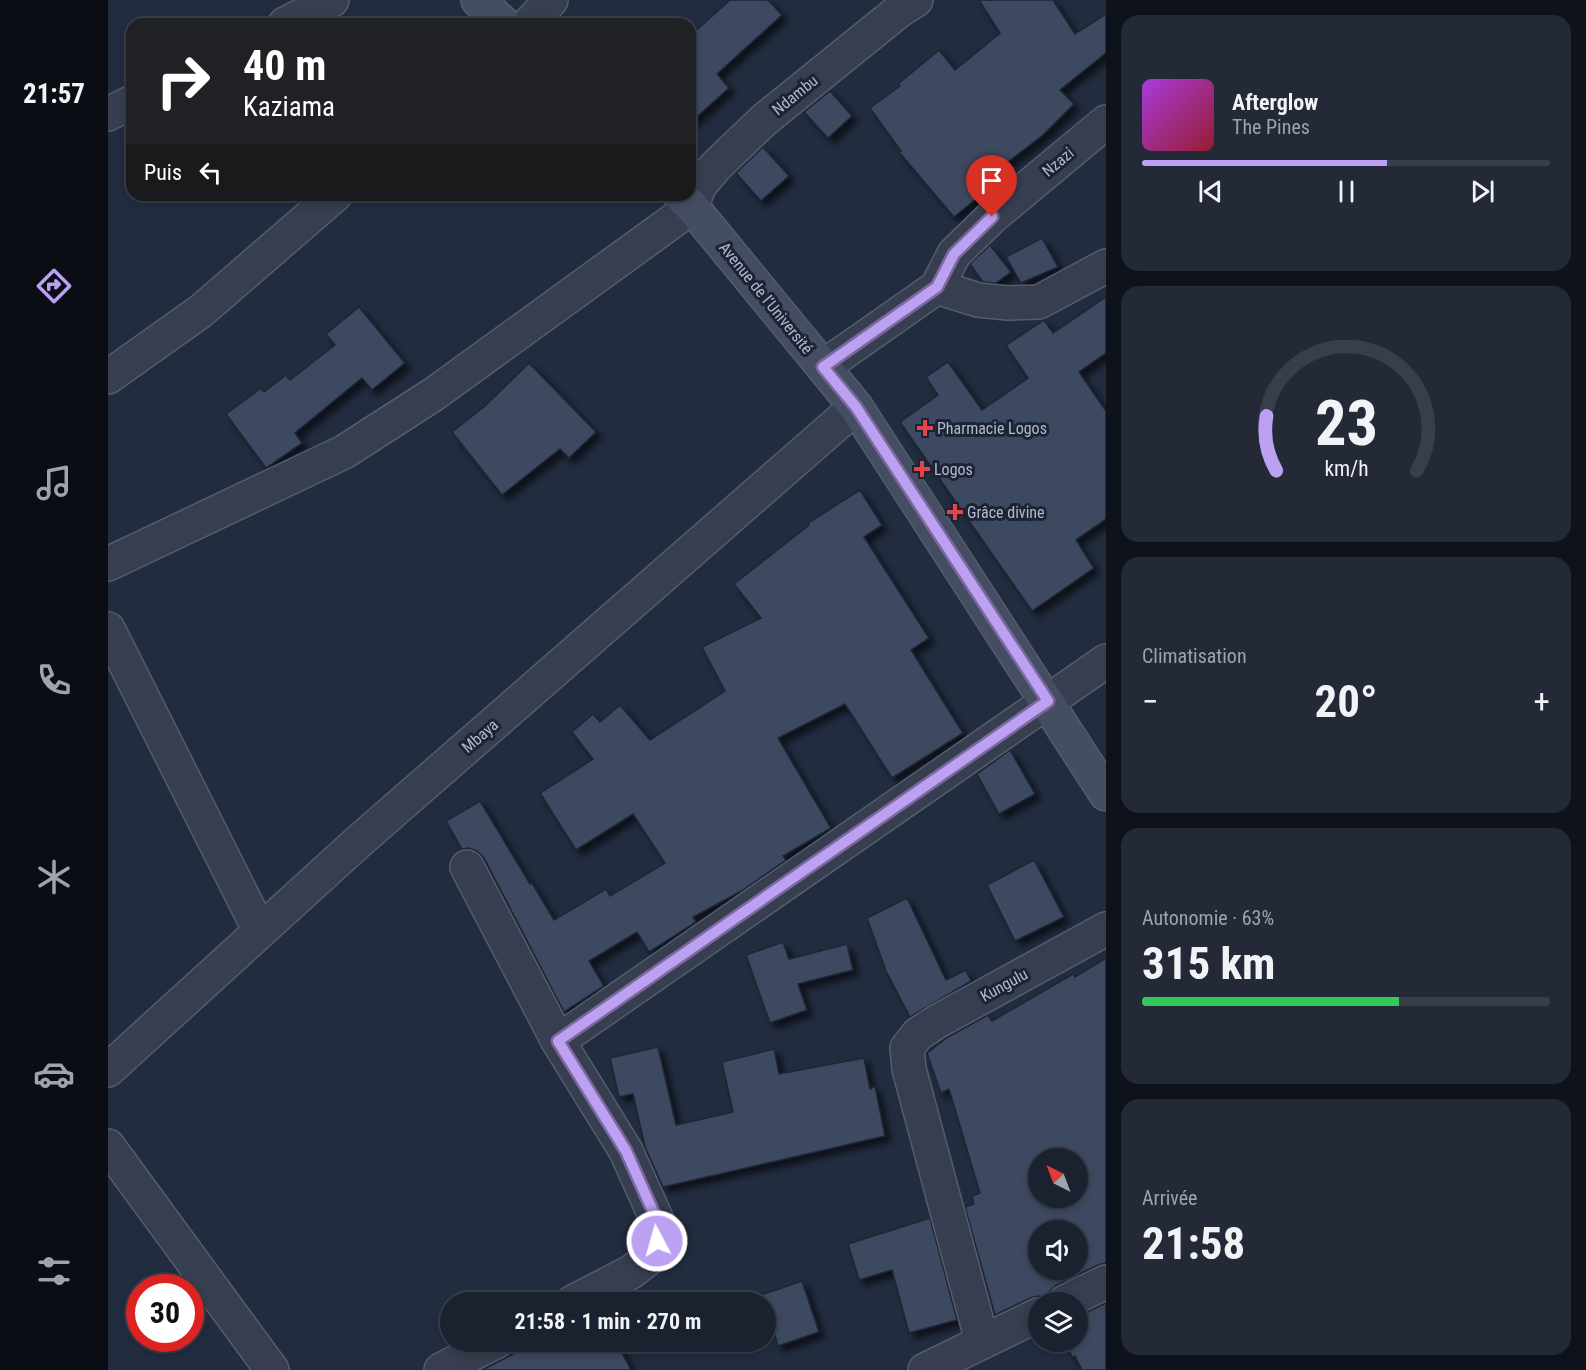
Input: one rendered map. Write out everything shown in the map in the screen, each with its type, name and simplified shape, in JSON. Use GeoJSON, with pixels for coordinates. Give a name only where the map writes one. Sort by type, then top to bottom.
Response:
{"type":"FeatureCollection","features":[{"type":"Feature","properties":{"kind":"main road"},"geometry":{"type":"LineString","coordinates":[[477,0],[497,18]]}},
{"type":"Feature","properties":{"kind":"main road","name":"Avenue de l’Université"},"geometry":{"type":"LineString","coordinates":[[686,201],[856,407],[1106,794]]}},
{"type":"Feature","properties":{"kind":"street"},"geometry":{"type":"LineString","coordinates":[[297,18],[332,0]]}},
{"type":"Feature","properties":{"kind":"street"},"geometry":{"type":"LineString","coordinates":[[534,18],[551,0]]}},
{"type":"Feature","properties":{"kind":"street","name":"Ndambu"},"geometry":{"type":"LineString","coordinates":[[696,189],[716,166],[764,120],[900,10],[916,0]]}},
{"type":"Feature","properties":{"kind":"street"},"geometry":{"type":"LineString","coordinates":[[108,114],[126,105]]}},
{"type":"Feature","properties":{"kind":"street","name":"Nzazi"},"geometry":{"type":"LineString","coordinates":[[823,367],[937,287],[954,254],[992,217],[1106,122]]}},
{"type":"Feature","properties":{"kind":"street"},"geometry":{"type":"LineString","coordinates":[[108,377],[201,311],[328,201]]}},
{"type":"Feature","properties":{"kind":"street"},"geometry":{"type":"LineString","coordinates":[[108,564],[344,452],[434,394],[686,201]]}},
{"type":"Feature","properties":{"kind":"street"},"geometry":{"type":"LineString","coordinates":[[937,287],[978,300],[1008,303],[1039,302],[1106,266]]}},
{"type":"Feature","properties":{"kind":"street","name":"Mbaya"},"geometry":{"type":"LineString","coordinates":[[108,1070],[357,843],[856,407]]}},
{"type":"Feature","properties":{"kind":"street"},"geometry":{"type":"LineString","coordinates":[[108,629],[260,931]]}},
{"type":"Feature","properties":{"kind":"street"},"geometry":{"type":"LineString","coordinates":[[558,1041],[1106,661]]}},
{"type":"Feature","properties":{"kind":"street"},"geometry":{"type":"LineString","coordinates":[[467,867],[558,1041],[626,1151],[660,1227],[653,1255],[631,1272],[592,1292]]}},
{"type":"Feature","properties":{"kind":"street","name":"Kungulu"},"geometry":{"type":"LineString","coordinates":[[982,1341],[909,1069],[907,1048],[918,1034],[938,1021],[1106,929]]}},
{"type":"Feature","properties":{"kind":"street"},"geometry":{"type":"LineString","coordinates":[[108,1146],[272,1370]]}},
{"type":"Feature","properties":{"kind":"street"},"geometry":{"type":"LineString","coordinates":[[1086,1292],[1106,1282]]}},
{"type":"Feature","properties":{"kind":"street"},"geometry":{"type":"LineString","coordinates":[[925,1370],[1028,1320]]}},
{"type":"Feature","properties":{"kind":"street"},"geometry":{"type":"LineString","coordinates":[[441,1370],[476,1352]]}},
{"type":"Feature","properties":{"kind":"building"},"geometry":{"type":"Polygon","coordinates":[[[730,0],[768,0],[782,15],[717,74],[729,88],[696,118],[696,31],[730,0]]]}},
{"type":"Feature","properties":{"kind":"building"},"geometry":{"type":"Polygon","coordinates":[[[979,0],[1053,0],[1075,34],[1106,14],[1106,53],[1060,90],[1074,104],[1043,135],[986,179],[992,186],[954,217],[899,152],[901,151],[870,108],[900,86],[898,84],[939,50],[955,70],[1000,33],[979,0]]]}},
{"type":"Feature","properties":{"kind":"building"},"geometry":{"type":"Polygon","coordinates":[[[830,91],[852,116],[828,138],[804,112],[830,91]]]}},
{"type":"Feature","properties":{"kind":"building"},"geometry":{"type":"Polygon","coordinates":[[[763,147],[789,176],[761,201],[736,173],[763,147]]]}},
{"type":"Feature","properties":{"kind":"building"},"geometry":{"type":"Polygon","coordinates":[[[1042,238],[1058,267],[1021,283],[1006,257],[1042,238]]]}},
{"type":"Feature","properties":{"kind":"building"},"geometry":{"type":"Polygon","coordinates":[[[990,245],[1011,272],[996,283],[983,282],[970,264],[990,245]]]}},
{"type":"Feature","properties":{"kind":"building"},"geometry":{"type":"Polygon","coordinates":[[[1106,297],[1106,353],[1079,372],[1106,411],[1106,519],[1076,540],[1094,568],[1032,611],[900,422],[938,395],[926,377],[948,362],[982,410],[1028,378],[1006,345],[1044,320],[1053,333],[1106,297]]]}},
{"type":"Feature","properties":{"kind":"building"},"geometry":{"type":"Polygon","coordinates":[[[359,307],[405,363],[372,390],[362,378],[295,433],[302,443],[266,468],[226,414],[261,388],[264,392],[286,375],[290,380],[335,345],[326,334],[359,307]]]}},
{"type":"Feature","properties":{"kind":"building"},"geometry":{"type":"Polygon","coordinates":[[[529,363],[596,432],[569,458],[560,449],[502,495],[452,432],[485,406],[529,363]]]}},
{"type":"Feature","properties":{"kind":"building"},"geometry":{"type":"Polygon","coordinates":[[[860,490],[882,525],[864,537],[929,638],[911,650],[963,733],[892,778],[845,704],[778,738],[831,828],[783,856],[786,860],[743,890],[693,917],[696,922],[649,952],[637,932],[589,961],[604,986],[564,1012],[484,858],[477,851],[462,849],[446,821],[480,801],[554,920],[606,889],[610,896],[665,863],[633,814],[576,850],[540,793],[593,759],[572,732],[593,714],[600,722],[620,705],[650,740],[725,691],[702,647],[761,618],[734,584],[809,525],[808,523],[860,490]]]}},
{"type":"Feature","properties":{"kind":"building"},"geometry":{"type":"Polygon","coordinates":[[[1010,750],[1035,794],[999,814],[977,774],[1010,750]]]}},
{"type":"Feature","properties":{"kind":"building"},"geometry":{"type":"Polygon","coordinates":[[[1034,860],[1064,917],[1015,941],[987,885],[1034,860]]]}},
{"type":"Feature","properties":{"kind":"building"},"geometry":{"type":"Polygon","coordinates":[[[907,898],[946,980],[966,970],[971,981],[910,1017],[886,971],[867,918],[907,898]]]}},
{"type":"Feature","properties":{"kind":"building"},"geometry":{"type":"Polygon","coordinates":[[[783,942],[789,959],[847,944],[853,970],[798,984],[807,1010],[770,1023],[746,955],[783,942]]]}},
{"type":"Feature","properties":{"kind":"building"},"geometry":{"type":"Polygon","coordinates":[[[1106,958],[1106,1263],[1088,1270],[1088,1220],[1028,1220],[1028,1280],[1067,1280],[1050,1292],[1028,1292],[1028,1299],[995,1315],[965,1207],[974,1204],[972,1196],[980,1193],[949,1089],[941,1093],[927,1053],[948,1037],[988,1015],[992,1021],[1073,974],[1075,977],[1106,958]]]}},
{"type":"Feature","properties":{"kind":"building"},"geometry":{"type":"Polygon","coordinates":[[[658,1047],[676,1125],[733,1112],[722,1062],[774,1049],[779,1074],[864,1058],[870,1089],[875,1086],[885,1136],[663,1187],[645,1147],[633,1094],[619,1097],[610,1058],[658,1047]]]}},
{"type":"Feature","properties":{"kind":"building"},"geometry":{"type":"Polygon","coordinates":[[[930,1218],[957,1320],[909,1333],[892,1270],[859,1280],[848,1244],[930,1218]]]}},
{"type":"Feature","properties":{"kind":"building"},"geometry":{"type":"Polygon","coordinates":[[[802,1281],[819,1332],[778,1346],[776,1292],[770,1292],[802,1281]]]}},
{"type":"Feature","properties":{"kind":"building"},"geometry":{"type":"Polygon","coordinates":[[[1106,1303],[1106,1370],[1082,1370],[1075,1356],[1073,1358],[1070,1352],[1088,1352],[1088,1312],[1106,1303]]]}},
{"type":"Feature","properties":{"kind":"building"},"geometry":{"type":"Polygon","coordinates":[[[517,1352],[622,1352],[631,1370],[482,1370],[517,1352]]]}},
{"type":"Feature","properties":{"kind":"place","name":"Pharmacie Logos"},"geometry":{"type":"Point","coordinates":[925,428]}},
{"type":"Feature","properties":{"kind":"place","name":"Logos"},"geometry":{"type":"Point","coordinates":[922,469]}},
{"type":"Feature","properties":{"kind":"place","name":"Grâce divine"},"geometry":{"type":"Point","coordinates":[955,512]}},
{"type":"Feature","properties":{"kind":"route"},"geometry":{"type":"LineString","coordinates":[[657,1241],[660,1227],[626,1151],[558,1041],[1048,701],[856,407],[823,367],[937,287],[954,254],[992,217]]}}]}
